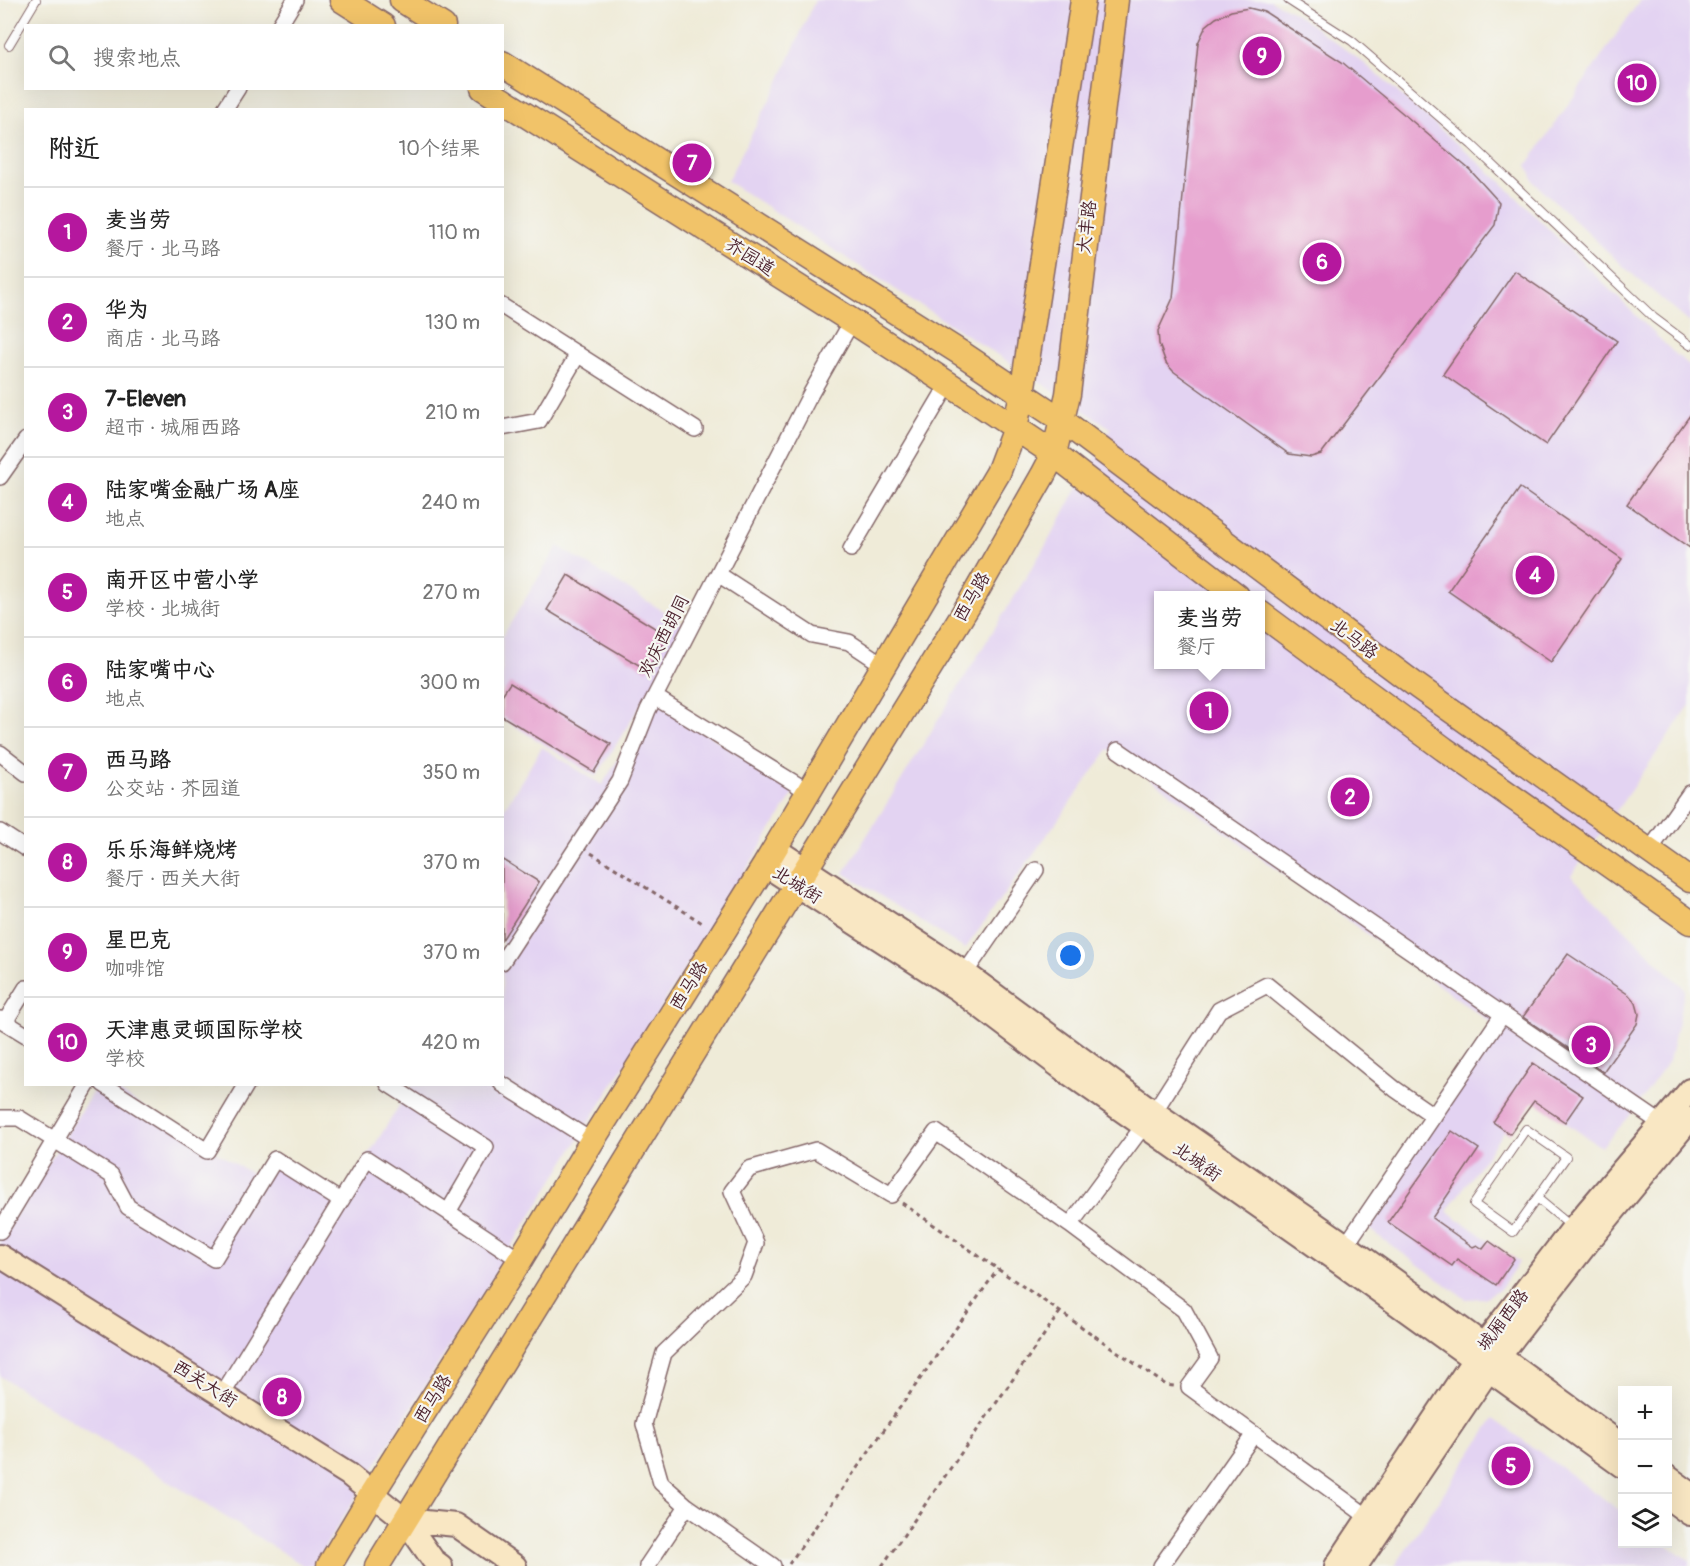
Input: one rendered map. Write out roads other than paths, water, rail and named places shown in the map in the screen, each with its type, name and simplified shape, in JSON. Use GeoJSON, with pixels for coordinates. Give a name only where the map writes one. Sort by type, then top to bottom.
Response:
{"type":"FeatureCollection","features":[{"type":"Feature","properties":{"kind":"main road"},"geometry":{"type":"LineString","coordinates":[[342,0],[380,24]]}},
{"type":"Feature","properties":{"kind":"main road"},"geometry":{"type":"LineString","coordinates":[[402,0],[440,24]]}},
{"type":"Feature","properties":{"kind":"main road"},"geometry":{"type":"LineString","coordinates":[[1022,393],[1083,0]]}},
{"type":"Feature","properties":{"kind":"main road","name":"大丰路"},"geometry":{"type":"LineString","coordinates":[[1054,454],[1068,394],[1116,0]]}},
{"type":"Feature","properties":{"kind":"main road","name":"芥园道"},"geometry":{"type":"LineString","coordinates":[[504,64],[1022,393]]}},
{"type":"Feature","properties":{"kind":"main road","name":"芥园道"},"geometry":{"type":"LineString","coordinates":[[486,90],[950,383],[1015,428]]}},
{"type":"Feature","properties":{"kind":"main road","name":"北马路"},"geometry":{"type":"LineString","coordinates":[[1022,393],[1063,421],[1418,686],[1690,880]]}},
{"type":"Feature","properties":{"kind":"main road","name":"西马路"},"geometry":{"type":"LineString","coordinates":[[329,1566],[770,857],[989,491],[1015,428],[1022,393]]}},
{"type":"Feature","properties":{"kind":"main road"},"geometry":{"type":"LineString","coordinates":[[1015,428],[1054,454],[1231,591]]}},
{"type":"Feature","properties":{"kind":"main road","name":"西马路"},"geometry":{"type":"LineString","coordinates":[[377,1566],[971,601],[1054,454]]}},
{"type":"Feature","properties":{"kind":"main road","name":"北马路"},"geometry":{"type":"LineString","coordinates":[[1265,617],[1444,749],[1690,922]]}},
{"type":"Feature","properties":{"kind":"street"},"geometry":{"type":"LineString","coordinates":[[280,24],[295,0]]}},
{"type":"Feature","properties":{"kind":"street"},"geometry":{"type":"LineString","coordinates":[[225,108],[237,90]]}},
{"type":"Feature","properties":{"kind":"street"},"geometry":{"type":"LineString","coordinates":[[504,307],[695,429]]}},
{"type":"Feature","properties":{"kind":"street","name":"欢庆西胡同"},"geometry":{"type":"LineString","coordinates":[[504,959],[620,781],[655,697],[717,574],[810,395],[852,321]]}},
{"type":"Feature","properties":{"kind":"street"},"geometry":{"type":"LineString","coordinates":[[504,428],[539,421],[578,354]]}},
{"type":"Feature","properties":{"kind":"street"},"geometry":{"type":"LineString","coordinates":[[851,549],[950,383]]}},
{"type":"Feature","properties":{"kind":"street"},"geometry":{"type":"LineString","coordinates":[[0,477],[24,443]]}},
{"type":"Feature","properties":{"kind":"street"},"geometry":{"type":"LineString","coordinates":[[717,574],[812,635],[849,642],[885,666]]}},
{"type":"Feature","properties":{"kind":"street"},"geometry":{"type":"LineString","coordinates":[[655,697],[809,792]]}},
{"type":"Feature","properties":{"kind":"street"},"geometry":{"type":"LineString","coordinates":[[1118,750],[1662,1124]]}},
{"type":"Feature","properties":{"kind":"street"},"geometry":{"type":"LineString","coordinates":[[0,753],[24,771]]}},
{"type":"Feature","properties":{"kind":"street"},"geometry":{"type":"LineString","coordinates":[[1649,851],[1690,793]]}},
{"type":"Feature","properties":{"kind":"street"},"geometry":{"type":"LineString","coordinates":[[0,832],[24,848]]}},
{"type":"Feature","properties":{"kind":"street","name":"北城街"},"geometry":{"type":"LineString","coordinates":[[770,857],[965,973],[1149,1118],[1340,1263],[1618,1442]]}},
{"type":"Feature","properties":{"kind":"street"},"geometry":{"type":"LineString","coordinates":[[965,973],[1036,870]]}},
{"type":"Feature","properties":{"kind":"street","name":"北城街"},"geometry":{"type":"LineString","coordinates":[[801,877],[957,988],[1064,1070],[1149,1118],[1346,1245],[1618,1463]]}},
{"type":"Feature","properties":{"kind":"street"},"geometry":{"type":"LineString","coordinates":[[1070,1225],[1149,1118],[1218,1010],[1267,985],[1395,1089],[1434,1116]]}},
{"type":"Feature","properties":{"kind":"street"},"geometry":{"type":"LineString","coordinates":[[24,990],[2,1020],[24,1034]]}},
{"type":"Feature","properties":{"kind":"street"},"geometry":{"type":"LineString","coordinates":[[1346,1245],[1503,1014]]}},
{"type":"Feature","properties":{"kind":"street"},"geometry":{"type":"LineString","coordinates":[[504,1085],[592,1141]]}},
{"type":"Feature","properties":{"kind":"street"},"geometry":{"type":"LineString","coordinates":[[0,1230],[87,1086]]}},
{"type":"Feature","properties":{"kind":"street"},"geometry":{"type":"LineString","coordinates":[[106,1086],[207,1151],[246,1086]]}},
{"type":"Feature","properties":{"kind":"street"},"geometry":{"type":"LineString","coordinates":[[391,1086],[486,1147],[448,1212]]}},
{"type":"Feature","properties":{"kind":"street","name":"城厢西路"},"geometry":{"type":"LineString","coordinates":[[1336,1566],[1368,1517],[1486,1358],[1690,1090]]}},
{"type":"Feature","properties":{"kind":"street"},"geometry":{"type":"LineString","coordinates":[[0,1118],[19,1118],[111,1175],[128,1207],[214,1259],[275,1160],[341,1201]]}},
{"type":"Feature","properties":{"kind":"street","name":"城厢西路"},"geometry":{"type":"LineString","coordinates":[[1581,1234],[1690,1119]]}},
{"type":"Feature","properties":{"kind":"street"},"geometry":{"type":"LineString","coordinates":[[773,1566],[687,1506],[661,1483],[644,1424],[664,1353],[744,1276],[756,1243],[732,1191],[749,1169],[816,1150],[891,1195],[936,1132],[1070,1225],[1184,1310],[1210,1358],[1189,1387],[1368,1517]]}},
{"type":"Feature","properties":{"kind":"street"},"geometry":{"type":"LineString","coordinates":[[222,1395],[367,1159],[520,1260]]}},
{"type":"Feature","properties":{"kind":"street","name":"西关大街"},"geometry":{"type":"LineString","coordinates":[[0,1256],[348,1474],[405,1520]]}},
{"type":"Feature","properties":{"kind":"street","name":"城厢西路"},"geometry":{"type":"LineString","coordinates":[[1356,1566],[1486,1358]]}},
{"type":"Feature","properties":{"kind":"street"},"geometry":{"type":"LineString","coordinates":[[1161,1566],[1254,1434]]}},
{"type":"Feature","properties":{"kind":"street"},"geometry":{"type":"LineString","coordinates":[[1672,1481],[1690,1493]]}},
{"type":"Feature","properties":{"kind":"street"},"geometry":{"type":"LineString","coordinates":[[1672,1501],[1690,1514]]}},
{"type":"Feature","properties":{"kind":"street"},"geometry":{"type":"LineString","coordinates":[[647,1566],[687,1506]]}},
{"type":"Feature","properties":{"kind":"street"},"geometry":{"type":"LineString","coordinates":[[405,1520],[432,1560],[441,1566]]}},
{"type":"Feature","properties":{"kind":"street"},"geometry":{"type":"LineString","coordinates":[[405,1520],[456,1525],[515,1566]]}},
{"type":"Feature","properties":{"kind":"lane"},"geometry":{"type":"LineString","coordinates":[[9,45],[36,0]]}},
{"type":"Feature","properties":{"kind":"lane"},"geometry":{"type":"LineString","coordinates":[[1288,0],[1352,41],[1472,145],[1654,318],[1690,345]]}},
{"type":"Feature","properties":{"kind":"lane"},"geometry":{"type":"LineString","coordinates":[[1526,1129],[1566,1157],[1537,1198],[1513,1232],[1474,1204],[1526,1129]]}},
{"type":"Feature","properties":{"kind":"lane"},"geometry":{"type":"LineString","coordinates":[[1537,1198],[1581,1234]]}},
{"type":"Feature","properties":{"kind":"place","name":"星巴克"},"geometry":{"type":"Point","coordinates":[1262,56]}},
{"type":"Feature","properties":{"kind":"place","name":"天津惠灵顿国际学校"},"geometry":{"type":"Point","coordinates":[1637,83]}},
{"type":"Feature","properties":{"kind":"place","name":"西马路"},"geometry":{"type":"Point","coordinates":[692,163]}},
{"type":"Feature","properties":{"kind":"place","name":"陆家嘴中心"},"geometry":{"type":"Point","coordinates":[1322,262]}},
{"type":"Feature","properties":{"kind":"place","name":"陆家嘴金融广场 A座"},"geometry":{"type":"Point","coordinates":[1535,575]}},
{"type":"Feature","properties":{"kind":"place","name":"麦当劳"},"geometry":{"type":"Point","coordinates":[1209,711]}},
{"type":"Feature","properties":{"kind":"place","name":"华为"},"geometry":{"type":"Point","coordinates":[1350,797]}},
{"type":"Feature","properties":{"kind":"place","name":"7-Eleven"},"geometry":{"type":"Point","coordinates":[1591,1045]}},
{"type":"Feature","properties":{"kind":"place","name":"乐乐海鲜烧烤"},"geometry":{"type":"Point","coordinates":[282,1397]}},
{"type":"Feature","properties":{"kind":"place","name":"南开区中营小学"},"geometry":{"type":"Point","coordinates":[1511,1466]}}]}
